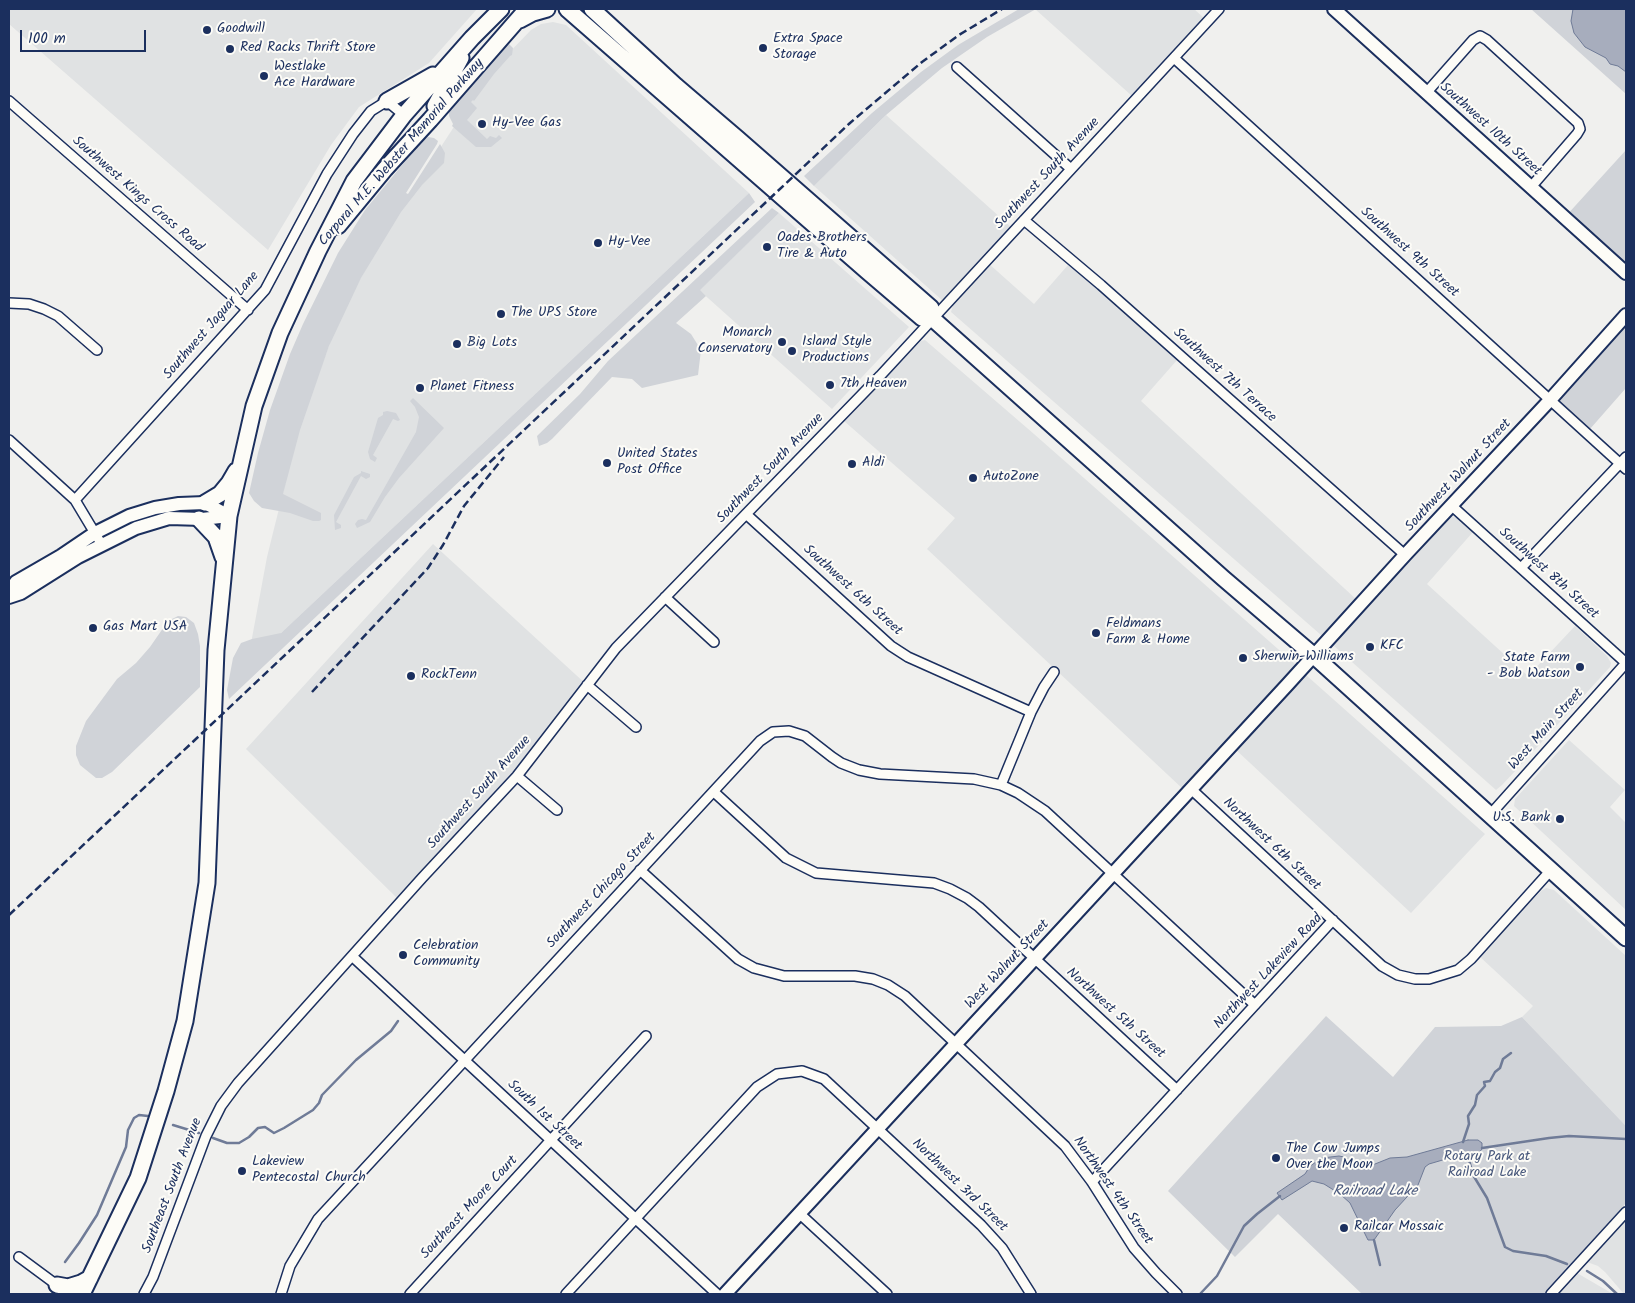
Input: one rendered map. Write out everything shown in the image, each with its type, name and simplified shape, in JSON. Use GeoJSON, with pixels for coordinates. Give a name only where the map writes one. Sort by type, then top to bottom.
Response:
{"type":"FeatureCollection","features":[{"type":"Feature","properties":{"kind":"main road","name":"Corporal M.E. Webster Memorial Parkway"},"geometry":{"type":"LineString","coordinates":[[318,251],[354,180],[404,115],[467,43],[501,9]]}},
{"type":"Feature","properties":{"kind":"main road","name":"Corporal M.E. Webster Memorial Parkway"},"geometry":{"type":"LineString","coordinates":[[318,251],[385,168],[430,120],[527,9]]}},
{"type":"Feature","properties":{"kind":"main road"},"geometry":{"type":"LineString","coordinates":[[514,23],[533,13],[546,9]]}},
{"type":"Feature","properties":{"kind":"main road"},"geometry":{"type":"LineString","coordinates":[[592,9],[676,86],[931,308],[933,320]]}},
{"type":"Feature","properties":{"kind":"main road"},"geometry":{"type":"LineString","coordinates":[[605,9],[622,24],[619,34]]}},
{"type":"Feature","properties":{"kind":"main road"},"geometry":{"type":"LineString","coordinates":[[566,10],[922,318],[933,320],[1177,538],[1313,655],[1489,816],[1625,934]]}},
{"type":"Feature","properties":{"kind":"main road"},"geometry":{"type":"LineString","coordinates":[[430,120],[436,103],[459,65],[467,43]]}},
{"type":"Feature","properties":{"kind":"main road"},"geometry":{"type":"LineString","coordinates":[[387,101],[430,77],[453,59]]}},
{"type":"Feature","properties":{"kind":"main road"},"geometry":{"type":"LineString","coordinates":[[82,1294],[138,1178],[166,1091],[185,1021],[207,882],[216,650],[229,516],[254,406],[280,333],[318,251]]}},
{"type":"Feature","properties":{"kind":"main road"},"geometry":{"type":"LineString","coordinates":[[205,503],[220,494],[242,462]]}},
{"type":"Feature","properties":{"kind":"main road"},"geometry":{"type":"LineString","coordinates":[[199,519],[216,537],[225,562]]}},
{"type":"Feature","properties":{"kind":"main road"},"geometry":{"type":"LineString","coordinates":[[59,1290],[90,1278]]}},
{"type":"Feature","properties":{"kind":"street","name":"Southwest South Avenue"},"geometry":{"type":"LineString","coordinates":[[353,957],[422,878],[517,776],[616,648],[933,320],[1219,9]]}},
{"type":"Feature","properties":{"kind":"street","name":"Southwest 10th Street"},"geometry":{"type":"LineString","coordinates":[[1334,9],[1626,274]]}},
{"type":"Feature","properties":{"kind":"street"},"geometry":{"type":"LineString","coordinates":[[1427,92],[1473,40],[1480,36],[1487,40],[1578,123],[1580,129],[1531,187]]}},
{"type":"Feature","properties":{"kind":"street","name":"Southwest 9th Street"},"geometry":{"type":"LineString","coordinates":[[1174,58],[1550,400],[1624,463]]}},
{"type":"Feature","properties":{"kind":"street"},"geometry":{"type":"LineString","coordinates":[[957,67],[1071,169]]}},
{"type":"Feature","properties":{"kind":"street","name":"Southwest Kings Cross Road"},"geometry":{"type":"LineString","coordinates":[[9,101],[248,310]]}},
{"type":"Feature","properties":{"kind":"street"},"geometry":{"type":"LineString","coordinates":[[387,101],[404,115]]}},
{"type":"Feature","properties":{"kind":"street","name":"Southwest Jaguar Lane"},"geometry":{"type":"LineString","coordinates":[[76,500],[265,290],[327,174],[347,142],[371,111],[387,101]]}},
{"type":"Feature","properties":{"kind":"street","name":"Southwest 7th Terrace"},"geometry":{"type":"LineString","coordinates":[[1024,220],[1101,285],[1405,555]]}},
{"type":"Feature","properties":{"kind":"street"},"geometry":{"type":"LineString","coordinates":[[9,302],[36,306],[58,316],[97,350]]}},
{"type":"Feature","properties":{"kind":"street","name":"Southwest Walnut Street"},"geometry":{"type":"LineString","coordinates":[[1313,655],[1550,400],[1626,315]]}},
{"type":"Feature","properties":{"kind":"street"},"geometry":{"type":"LineString","coordinates":[[9,440],[76,500],[102,545]]}},
{"type":"Feature","properties":{"kind":"street"},"geometry":{"type":"LineString","coordinates":[[1521,568],[1624,463]]}},
{"type":"Feature","properties":{"kind":"street"},"geometry":{"type":"LineString","coordinates":[[9,592],[16,582],[61,556],[95,533],[130,516],[155,508],[179,504],[205,503],[229,516]]}},
{"type":"Feature","properties":{"kind":"street","name":"Southwest 8th Street"},"geometry":{"type":"LineString","coordinates":[[1452,506],[1626,663]]}},
{"type":"Feature","properties":{"kind":"street","name":"Southwest 6th Street"},"geometry":{"type":"LineString","coordinates":[[746,514],[891,646],[908,657],[1031,712]]}},
{"type":"Feature","properties":{"kind":"street"},"geometry":{"type":"LineString","coordinates":[[9,597],[21,593],[78,557],[136,528],[169,518],[199,519],[229,516]]}},
{"type":"Feature","properties":{"kind":"street"},"geometry":{"type":"LineString","coordinates":[[665,597],[714,642]]}},
{"type":"Feature","properties":{"kind":"street","name":"West Walnut Street"},"geometry":{"type":"LineString","coordinates":[[725,1294],[1313,655]]}},
{"type":"Feature","properties":{"kind":"street","name":"West Main Street"},"geometry":{"type":"LineString","coordinates":[[1489,816],[1626,663]]}},
{"type":"Feature","properties":{"kind":"street"},"geometry":{"type":"LineString","coordinates":[[1054,672],[1031,712],[1000,785],[1018,793],[1044,811],[1255,1005]]}},
{"type":"Feature","properties":{"kind":"street"},"geometry":{"type":"LineString","coordinates":[[586,685],[636,728]]}},
{"type":"Feature","properties":{"kind":"street","name":"Southwest Chicago Street"},"geometry":{"type":"LineString","coordinates":[[281,1294],[290,1266],[318,1219],[760,741],[773,732],[789,731],[806,736],[841,763],[860,770],[880,774],[974,779],[1000,785]]}},
{"type":"Feature","properties":{"kind":"street"},"geometry":{"type":"LineString","coordinates":[[517,776],[557,810]]}},
{"type":"Feature","properties":{"kind":"street","name":"Northwest 6th Street"},"geometry":{"type":"LineString","coordinates":[[1191,789],[1333,920]]}},
{"type":"Feature","properties":{"kind":"street","name":"Northwest 5th Street"},"geometry":{"type":"LineString","coordinates":[[714,792],[786,858],[816,873],[934,883],[967,898],[1177,1090]]}},
{"type":"Feature","properties":{"kind":"street","name":"Northwest 4th Street"},"geometry":{"type":"LineString","coordinates":[[640,870],[733,955],[746,964],[770,974],[784,976],[855,976],[873,979],[888,985],[905,996],[1066,1146],[1092,1182],[1134,1248],[1177,1294]]}},
{"type":"Feature","properties":{"kind":"street","name":"Northwest Lakeview Road"},"geometry":{"type":"LineString","coordinates":[[1092,1182],[1333,920],[1382,966],[1398,976],[1415,980],[1429,979],[1458,970],[1551,870]]}},
{"type":"Feature","properties":{"kind":"street","name":"South 1st Street"},"geometry":{"type":"LineString","coordinates":[[353,957],[718,1294]]}},
{"type":"Feature","properties":{"kind":"street","name":"Southeast South Avenue"},"geometry":{"type":"LineString","coordinates":[[144,1294],[153,1278],[206,1136],[221,1106],[238,1082],[353,957]]}},
{"type":"Feature","properties":{"kind":"street","name":"Southeast Moore Court"},"geometry":{"type":"LineString","coordinates":[[410,1294],[646,1036]]}},
{"type":"Feature","properties":{"kind":"street","name":"Northwest 3rd Street"},"geometry":{"type":"LineString","coordinates":[[566,1294],[757,1087],[777,1074],[802,1071],[824,1079],[992,1236],[1002,1248],[1031,1294]]}},
{"type":"Feature","properties":{"kind":"street"},"geometry":{"type":"LineString","coordinates":[[1551,1294],[1626,1212]]}},
{"type":"Feature","properties":{"kind":"street"},"geometry":{"type":"LineString","coordinates":[[800,1214],[887,1294]]}},
{"type":"Feature","properties":{"kind":"street"},"geometry":{"type":"LineString","coordinates":[[19,1257],[59,1290],[69,1294]]}},
{"type":"Feature","properties":{"kind":"shaded area"},"geometry":{"type":"Polygon","coordinates":[[[9,9],[477,9],[429,63],[359,107],[331,145],[268,250],[9,24],[9,9]]]}},
{"type":"Feature","properties":{"kind":"shaded area"},"geometry":{"type":"Polygon","coordinates":[[[1035,9],[1194,9],[1204,18],[1132,96],[1035,9]]]}},
{"type":"Feature","properties":{"kind":"shaded area"},"geometry":{"type":"Polygon","coordinates":[[[553,22],[566,25],[749,193],[247,665],[267,557],[301,420],[333,335],[355,288],[392,222],[474,96],[500,62],[531,30],[541,24],[553,22]]]}},
{"type":"Feature","properties":{"kind":"shaded area"},"geometry":{"type":"Polygon","coordinates":[[[886,115],[1011,227],[943,301],[814,186],[886,115]]]}},
{"type":"Feature","properties":{"kind":"shaded area"},"geometry":{"type":"Polygon","coordinates":[[[779,213],[909,327],[832,409],[699,290],[779,213]]]}},
{"type":"Feature","properties":{"kind":"shaded area"},"geometry":{"type":"Polygon","coordinates":[[[988,263],[1034,304],[1068,265],[1105,293],[1178,359],[1141,401],[1357,600],[1324,636],[951,312],[954,302],[988,263]]]}},
{"type":"Feature","properties":{"kind":"shaded area"},"geometry":{"type":"Polygon","coordinates":[[[925,340],[1295,664],[1294,669],[1184,790],[927,549],[955,518],[844,421],[921,341],[925,340]]]}},
{"type":"Feature","properties":{"kind":"shaded area"},"geometry":{"type":"Polygon","coordinates":[[[1451,516],[1457,518],[1473,532],[1427,584],[1528,676],[1575,626],[1607,656],[1611,663],[1610,667],[1496,790],[1334,646],[1337,638],[1446,519],[1451,516]]]}},
{"type":"Feature","properties":{"kind":"shaded area"},"geometry":{"type":"Polygon","coordinates":[[[433,544],[587,685],[517,776],[401,902],[246,749],[433,544]]]}},
{"type":"Feature","properties":{"kind":"shaded area"},"geometry":{"type":"Polygon","coordinates":[[[1306,675],[1485,834],[1411,913],[1235,749],[1301,678],[1306,675]]]}},
{"type":"Feature","properties":{"kind":"shaded area"},"geometry":{"type":"Polygon","coordinates":[[[1569,740],[1625,790],[1610,807],[1626,823],[1626,910],[1514,806],[1515,799],[1569,740]]]}},
{"type":"Feature","properties":{"kind":"shaded area"},"geometry":{"type":"Polygon","coordinates":[[[1546,888],[1554,890],[1626,956],[1626,1126],[1522,1017],[1533,1006],[1479,956],[1546,888]]]}},
{"type":"Feature","properties":{"kind":"shaded area"},"geometry":{"type":"Polygon","coordinates":[[[1626,1218],[1626,1294],[1624,1294],[1605,1272],[1598,1266],[1587,1262],[1626,1218]]]}},
{"type":"Feature","properties":{"kind":"shaded area"},"geometry":{"type":"Polygon","coordinates":[[[1577,1273],[1613,1294],[1558,1294],[1577,1273]]]}},
{"type":"Feature","properties":{"kind":"green space"},"geometry":{"type":"Polygon","coordinates":[[[1019,9],[1036,9],[987,37],[942,68],[886,115],[814,186],[804,176],[872,113],[921,72],[958,45],[1019,9]]]}},
{"type":"Feature","properties":{"kind":"green space"},"geometry":{"type":"Polygon","coordinates":[[[1531,9],[1626,9],[1626,94],[1531,9]]]}},
{"type":"Feature","properties":{"kind":"green space"},"geometry":{"type":"Polygon","coordinates":[[[509,44],[513,48],[512,55],[494,74],[474,101],[471,102],[477,108],[467,120],[487,139],[490,136],[496,138],[499,135],[502,138],[491,147],[476,147],[452,126],[449,108],[503,48],[509,44]]]}},
{"type":"Feature","properties":{"kind":"green space"},"geometry":{"type":"Polygon","coordinates":[[[428,137],[438,141],[437,144],[406,193],[408,194],[440,144],[445,153],[444,163],[422,185],[401,212],[361,278],[329,346],[300,430],[283,494],[321,513],[321,520],[313,521],[290,513],[262,508],[249,493],[270,410],[303,324],[338,253],[365,210],[422,141],[428,137]]]}},
{"type":"Feature","properties":{"kind":"green space"},"geometry":{"type":"Polygon","coordinates":[[[1626,150],[1626,273],[1565,217],[1626,150]]]}},
{"type":"Feature","properties":{"kind":"green space"},"geometry":{"type":"Polygon","coordinates":[[[749,193],[755,202],[229,699],[227,690],[233,658],[241,643],[281,633],[749,193]]]}},
{"type":"Feature","properties":{"kind":"green space"},"geometry":{"type":"Polygon","coordinates":[[[772,208],[779,213],[700,290],[706,296],[676,323],[691,334],[701,350],[698,375],[642,388],[632,379],[612,377],[552,439],[539,446],[537,436],[580,394],[608,361],[772,208]]]}},
{"type":"Feature","properties":{"kind":"green space"},"geometry":{"type":"Polygon","coordinates":[[[1626,325],[1626,388],[1590,429],[1560,405],[1559,397],[1626,325]]]}},
{"type":"Feature","properties":{"kind":"green space"},"geometry":{"type":"Polygon","coordinates":[[[413,398],[444,428],[399,478],[370,522],[357,528],[355,524],[358,520],[366,520],[416,432],[419,417],[410,401],[413,398]]]}},
{"type":"Feature","properties":{"kind":"green space"},"geometry":{"type":"Polygon","coordinates":[[[383,412],[396,413],[400,420],[393,419],[373,455],[377,458],[375,462],[370,459],[368,452],[378,418],[383,415],[383,412]]]}},
{"type":"Feature","properties":{"kind":"green space"},"geometry":{"type":"Polygon","coordinates":[[[361,471],[370,474],[370,477],[366,479],[361,476],[336,522],[341,525],[341,528],[335,530],[334,515],[354,477],[361,473],[361,471]]]}},
{"type":"Feature","properties":{"kind":"green space"},"geometry":{"type":"Polygon","coordinates":[[[178,616],[186,617],[194,623],[198,634],[200,646],[200,687],[112,772],[102,778],[96,778],[80,765],[76,755],[76,746],[86,721],[117,679],[136,663],[168,621],[178,616]]]}},
{"type":"Feature","properties":{"kind":"green space","name":"Rotary Park at Railroad Lake"},"geometry":{"type":"Polygon","coordinates":[[[1326,1016],[1393,1077],[1435,1027],[1501,1026],[1522,1017],[1626,1126],[1626,1203],[1545,1294],[1362,1294],[1278,1214],[1235,1257],[1168,1191],[1326,1016]]]}},
{"type":"Feature","properties":{"kind":"water"},"geometry":{"type":"Polygon","coordinates":[[[1573,9],[1626,9],[1626,72],[1618,66],[1610,64],[1606,58],[1585,47],[1574,33],[1571,21],[1573,9]]]}},
{"type":"Feature","properties":{"kind":"water","name":"Railroad Lake"},"geometry":{"type":"Polygon","coordinates":[[[1468,1140],[1478,1140],[1482,1143],[1482,1149],[1476,1156],[1469,1160],[1446,1159],[1425,1167],[1418,1185],[1395,1210],[1374,1240],[1368,1240],[1350,1203],[1324,1184],[1312,1181],[1282,1200],[1277,1193],[1305,1174],[1310,1166],[1322,1158],[1339,1156],[1361,1166],[1370,1166],[1390,1158],[1407,1157],[1468,1140]]]}},
{"type":"Feature","properties":{"kind":"waterway"},"geometry":{"type":"LineString","coordinates":[[213,1138],[227,1143],[239,1143],[258,1128],[265,1127],[274,1133],[313,1110],[319,1103],[322,1095],[356,1060],[391,1031],[398,1021]]}},
{"type":"Feature","properties":{"kind":"waterway"},"geometry":{"type":"LineString","coordinates":[[1463,1142],[1469,1124],[1468,1116],[1475,1105],[1477,1095],[1485,1086],[1484,1082],[1490,1081],[1495,1072],[1500,1068],[1503,1059],[1511,1053]]}},
{"type":"Feature","properties":{"kind":"waterway"},"geometry":{"type":"LineString","coordinates":[[65,1262],[97,1215],[126,1147],[128,1130],[134,1118],[139,1115],[148,1116]]}},
{"type":"Feature","properties":{"kind":"waterway"},"geometry":{"type":"LineString","coordinates":[[173,1125],[199,1133]]}},
{"type":"Feature","properties":{"kind":"waterway"},"geometry":{"type":"LineString","coordinates":[[1482,1148],[1569,1136],[1626,1139]]}},
{"type":"Feature","properties":{"kind":"waterway"},"geometry":{"type":"LineString","coordinates":[[1469,1160],[1473,1175],[1487,1198],[1505,1247],[1513,1251],[1546,1256],[1567,1264]]}},
{"type":"Feature","properties":{"kind":"waterway"},"geometry":{"type":"LineString","coordinates":[[1200,1294],[1217,1276],[1244,1226],[1280,1196]]}},
{"type":"Feature","properties":{"kind":"waterway"},"geometry":{"type":"LineString","coordinates":[[1374,1240],[1380,1265]]}},
{"type":"Feature","properties":{"kind":"waterway"},"geometry":{"type":"LineString","coordinates":[[1587,1271],[1603,1281],[1617,1294]]}},
{"type":"Feature","properties":{"kind":"railway"},"geometry":{"type":"LineString","coordinates":[[9,915],[850,123],[922,62],[959,35],[1002,9]]}},
{"type":"Feature","properties":{"kind":"railway"},"geometry":{"type":"LineString","coordinates":[[312,692],[428,568],[464,506],[504,457]]}},
{"type":"Feature","properties":{"kind":"place","name":"Goodwill"},"geometry":{"type":"Point","coordinates":[207,30]}},
{"type":"Feature","properties":{"kind":"place","name":"Extra Space Storage"},"geometry":{"type":"Point","coordinates":[763,48]}},
{"type":"Feature","properties":{"kind":"place","name":"Red Racks Thrift Store"},"geometry":{"type":"Point","coordinates":[230,49]}},
{"type":"Feature","properties":{"kind":"place","name":"Westlake Ace Hardware"},"geometry":{"type":"Point","coordinates":[264,76]}},
{"type":"Feature","properties":{"kind":"place","name":"Hy-Vee Gas"},"geometry":{"type":"Point","coordinates":[482,124]}},
{"type":"Feature","properties":{"kind":"place","name":"Hy-Vee"},"geometry":{"type":"Point","coordinates":[598,243]}},
{"type":"Feature","properties":{"kind":"place","name":"Oades Brothers Tire & Auto"},"geometry":{"type":"Point","coordinates":[767,247]}},
{"type":"Feature","properties":{"kind":"place","name":"The UPS Store"},"geometry":{"type":"Point","coordinates":[501,314]}},
{"type":"Feature","properties":{"kind":"place","name":"Monarch Conservatory"},"geometry":{"type":"Point","coordinates":[782,342]}},
{"type":"Feature","properties":{"kind":"place","name":"Big Lots"},"geometry":{"type":"Point","coordinates":[457,344]}},
{"type":"Feature","properties":{"kind":"place","name":"Island Style Productions"},"geometry":{"type":"Point","coordinates":[792,351]}},
{"type":"Feature","properties":{"kind":"place","name":"7th Heaven"},"geometry":{"type":"Point","coordinates":[830,385]}},
{"type":"Feature","properties":{"kind":"place","name":"Planet Fitness"},"geometry":{"type":"Point","coordinates":[420,388]}},
{"type":"Feature","properties":{"kind":"place","name":"United States Post Office"},"geometry":{"type":"Point","coordinates":[607,463]}},
{"type":"Feature","properties":{"kind":"place","name":"Aldi"},"geometry":{"type":"Point","coordinates":[852,464]}},
{"type":"Feature","properties":{"kind":"place","name":"AutoZone"},"geometry":{"type":"Point","coordinates":[973,478]}},
{"type":"Feature","properties":{"kind":"place","name":"Gas Mart USA"},"geometry":{"type":"Point","coordinates":[93,628]}},
{"type":"Feature","properties":{"kind":"place","name":"Feldmans Farm & Home"},"geometry":{"type":"Point","coordinates":[1096,633]}},
{"type":"Feature","properties":{"kind":"place","name":"KFC"},"geometry":{"type":"Point","coordinates":[1370,647]}},
{"type":"Feature","properties":{"kind":"place","name":"Sherwin-Williams"},"geometry":{"type":"Point","coordinates":[1243,658]}},
{"type":"Feature","properties":{"kind":"place","name":"State Farm - Bob Watson"},"geometry":{"type":"Point","coordinates":[1580,667]}},
{"type":"Feature","properties":{"kind":"place","name":"RockTenn"},"geometry":{"type":"Point","coordinates":[411,676]}},
{"type":"Feature","properties":{"kind":"place","name":"U.S. Bank"},"geometry":{"type":"Point","coordinates":[1560,819]}},
{"type":"Feature","properties":{"kind":"place","name":"Celebration Community"},"geometry":{"type":"Point","coordinates":[403,955]}},
{"type":"Feature","properties":{"kind":"place","name":"The Cow Jumps Over the Moon"},"geometry":{"type":"Point","coordinates":[1276,1158]}},
{"type":"Feature","properties":{"kind":"place","name":"Lakeview Pentecostal Church"},"geometry":{"type":"Point","coordinates":[242,1171]}},
{"type":"Feature","properties":{"kind":"place","name":"Railcar Mossaic"},"geometry":{"type":"Point","coordinates":[1344,1228]}}]}
